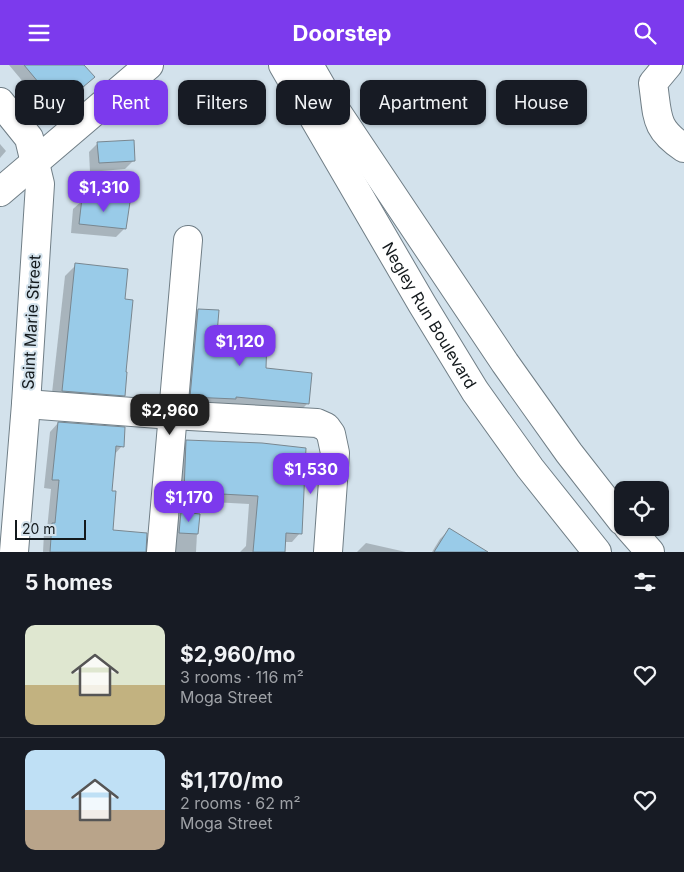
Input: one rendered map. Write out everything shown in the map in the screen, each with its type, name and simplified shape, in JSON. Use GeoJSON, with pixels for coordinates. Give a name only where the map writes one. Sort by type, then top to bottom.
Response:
{"type":"FeatureCollection","features":[{"type":"Feature","properties":{"kind":"street"},"geometry":{"type":"LineString","coordinates":[[0,192],[149,65]]}},
{"type":"Feature","properties":{"kind":"street","name":"Negley Run Boulevard"},"geometry":{"type":"LineString","coordinates":[[283,65],[422,304],[475,391],[530,469],[597,552]]}},
{"type":"Feature","properties":{"kind":"street","name":"Negley Run Boulevard"},"geometry":{"type":"LineString","coordinates":[[309,65],[329,100],[505,363],[568,453],[614,511]]}},
{"type":"Feature","properties":{"kind":"street"},"geometry":{"type":"LineString","coordinates":[[668,65],[653,83],[659,125],[671,139],[684,148]]}},
{"type":"Feature","properties":{"kind":"street","name":"Saint Marie Street"},"geometry":{"type":"LineString","coordinates":[[0,102],[29,138],[40,184],[26,404],[14,552]]}},
{"type":"Feature","properties":{"kind":"street"},"geometry":{"type":"LineString","coordinates":[[161,552],[188,240]]}},
{"type":"Feature","properties":{"kind":"street"},"geometry":{"type":"LineString","coordinates":[[26,404],[317,423],[326,427],[331,434],[335,453],[328,552]]}},
{"type":"Feature","properties":{"kind":"street"},"geometry":{"type":"LineString","coordinates":[[636,536],[650,552]]}},
{"type":"Feature","properties":{"kind":"building"},"geometry":{"type":"Polygon","coordinates":[[[24,65],[84,65],[95,77],[84,86],[84,80],[36,80],[24,65]]]}},
{"type":"Feature","properties":{"kind":"building"},"geometry":{"type":"Polygon","coordinates":[[[134,140],[135,161],[99,163],[97,142],[134,140]]]}},
{"type":"Feature","properties":{"kind":"building"},"geometry":{"type":"Polygon","coordinates":[[[82,198],[130,202],[126,229],[79,224],[82,198]]]}},
{"type":"Feature","properties":{"kind":"building"},"geometry":{"type":"Polygon","coordinates":[[[75,263],[128,269],[125,299],[133,300],[125,396],[62,391],[75,263]]]}},
{"type":"Feature","properties":{"kind":"building"},"geometry":{"type":"Polygon","coordinates":[[[198,309],[219,310],[217,334],[267,337],[266,368],[312,373],[309,404],[236,397],[236,399],[190,397],[198,309]]]}},
{"type":"Feature","properties":{"kind":"building"},"geometry":{"type":"Polygon","coordinates":[[[58,422],[125,427],[124,447],[116,446],[112,491],[116,491],[113,530],[147,533],[146,552],[50,552],[52,523],[55,523],[59,480],[52,480],[58,422]]]}},
{"type":"Feature","properties":{"kind":"building"},"geometry":{"type":"Polygon","coordinates":[[[186,440],[262,443],[306,448],[302,534],[286,533],[285,552],[253,552],[258,496],[184,492],[186,440]]]}},
{"type":"Feature","properties":{"kind":"building"},"geometry":{"type":"Polygon","coordinates":[[[181,512],[200,514],[198,534],[179,533],[181,512]]]}},
{"type":"Feature","properties":{"kind":"building"},"geometry":{"type":"Polygon","coordinates":[[[449,528],[488,552],[434,552],[449,528]]]}}]}
